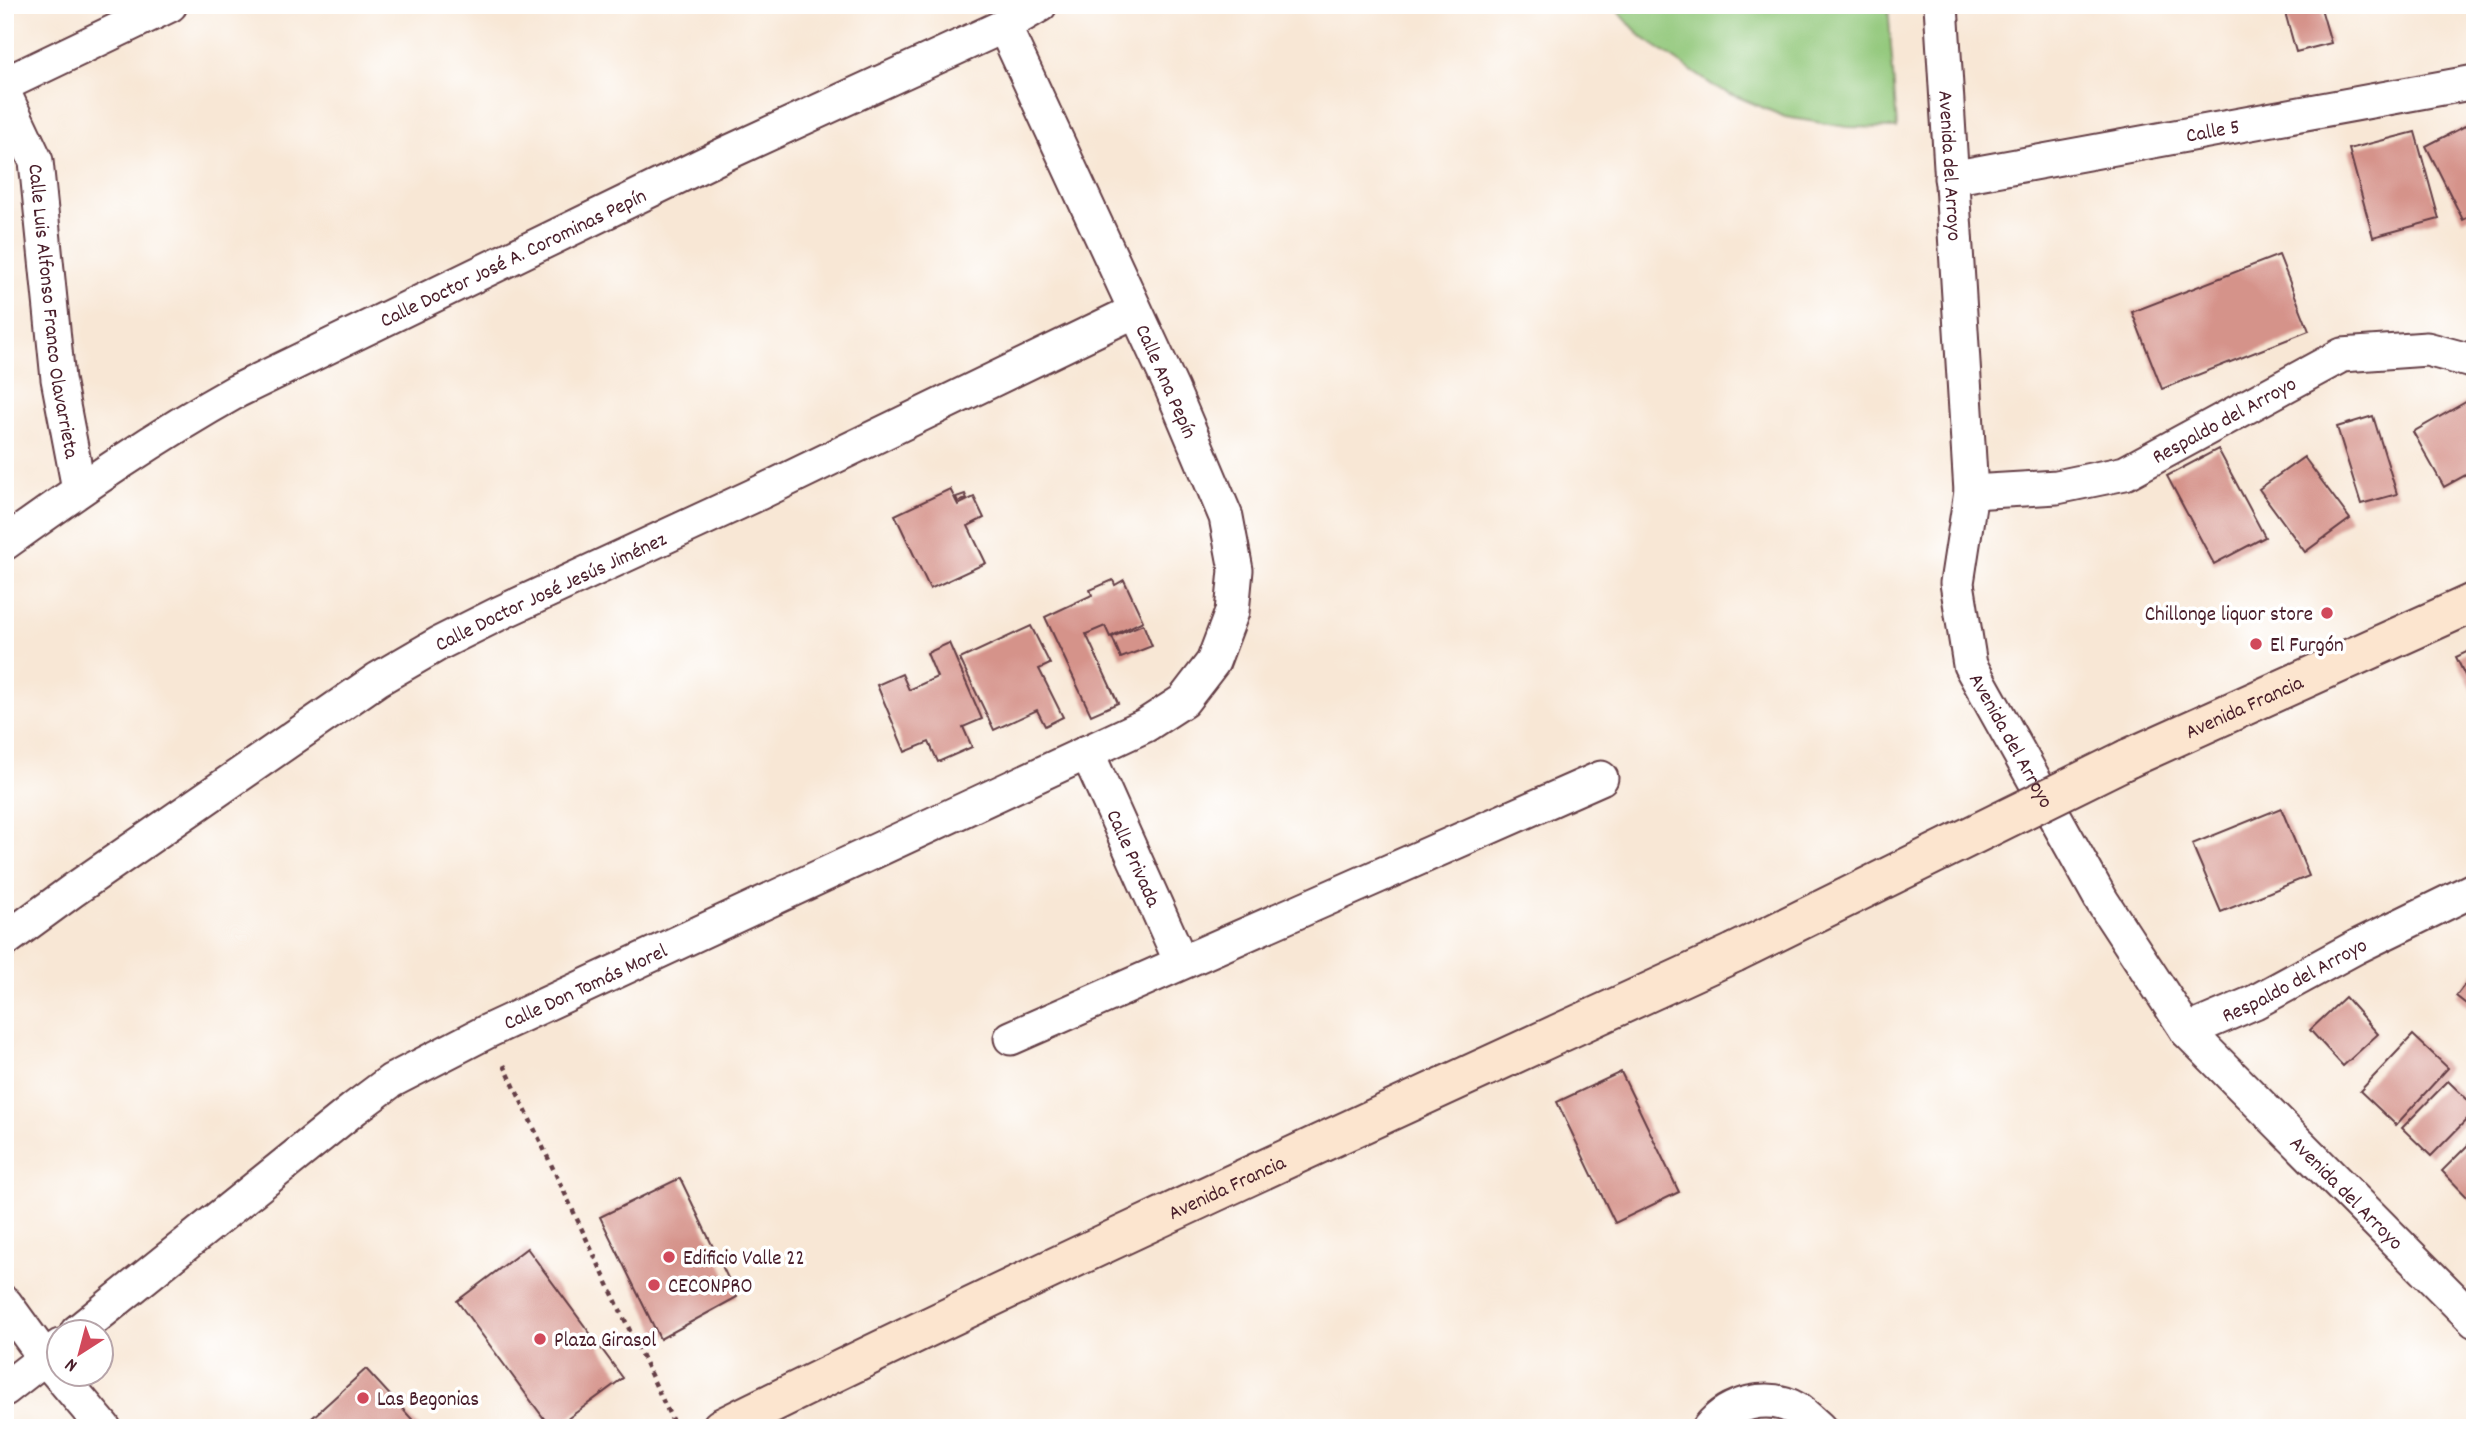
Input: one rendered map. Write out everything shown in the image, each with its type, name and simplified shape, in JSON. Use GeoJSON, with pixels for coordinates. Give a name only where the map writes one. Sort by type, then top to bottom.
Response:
{"type":"FeatureCollection","features":[{"type":"Feature","properties":{"kind":"main road","name":"Avenida Francia"},"geometry":{"type":"LineString","coordinates":[[721,1428],[1071,1260],[1734,953],[2127,759],[2475,601]]}},
{"type":"Feature","properties":{"kind":"street"},"geometry":{"type":"LineString","coordinates":[[5,84],[170,5]]}},
{"type":"Feature","properties":{"kind":"street","name":"Calle Doctor José A. Corominas Pepín"},"geometry":{"type":"LineString","coordinates":[[5,543],[79,489],[196,414],[317,351],[725,154],[1004,26],[1040,5]]}},
{"type":"Feature","properties":{"kind":"street","name":"Avenida del Arroyo"},"geometry":{"type":"LineString","coordinates":[[1941,5],[1971,492],[1957,583],[1970,665],[2102,901],[2186,1031],[2475,1321]]}},
{"type":"Feature","properties":{"kind":"street","name":"Calle Ana Pepín"},"geometry":{"type":"LineString","coordinates":[[1004,26],[1172,389],[1226,517],[1236,570],[1232,612],[1213,662],[1183,701],[1146,725]]}},
{"type":"Feature","properties":{"kind":"street","name":"Calle 5"},"geometry":{"type":"LineString","coordinates":[[1951,178],[2475,82]]}},
{"type":"Feature","properties":{"kind":"street","name":"Calle Luis Alfonso Franco Olavarrieta"},"geometry":{"type":"LineString","coordinates":[[5,95],[36,161],[58,379],[79,489]]}},
{"type":"Feature","properties":{"kind":"street","name":"Calle Doctor José Jesús Jiménez"},"geometry":{"type":"LineString","coordinates":[[5,940],[378,679],[440,643],[753,496],[1135,311]]}},
{"type":"Feature","properties":{"kind":"street","name":"Respaldo del Arroyo"},"geometry":{"type":"LineString","coordinates":[[1971,492],[2057,487],[2125,473],[2342,355],[2427,349],[2475,362]]}},
{"type":"Feature","properties":{"kind":"street","name":"Calle Don Tomás Morel"},"geometry":{"type":"LineString","coordinates":[[94,1318],[373,1094],[423,1063],[1146,725]]}},
{"type":"Feature","properties":{"kind":"street","name":"Calle Privada"},"geometry":{"type":"LineString","coordinates":[[1087,752],[1181,961]]}},
{"type":"Feature","properties":{"kind":"street"},"geometry":{"type":"LineString","coordinates":[[1011,1038],[1601,778]]}},
{"type":"Feature","properties":{"kind":"street","name":"Respaldo del Arroyo"},"geometry":{"type":"LineString","coordinates":[[2186,1031],[2255,1002],[2356,947],[2475,889]]}},
{"type":"Feature","properties":{"kind":"street"},"geometry":{"type":"LineString","coordinates":[[5,1303],[46,1346]]}},
{"type":"Feature","properties":{"kind":"street"},"geometry":{"type":"LineString","coordinates":[[5,1389],[46,1357]]}},
{"type":"Feature","properties":{"kind":"street"},"geometry":{"type":"LineString","coordinates":[[77,1388],[104,1428]]}},
{"type":"Feature","properties":{"kind":"street"},"geometry":{"type":"LineString","coordinates":[[1709,1428],[1715,1420],[1742,1405],[1766,1400],[1796,1409],[1819,1428]]}},
{"type":"Feature","properties":{"kind":"path"},"geometry":{"type":"LineString","coordinates":[[488,1031],[676,1428]]}},
{"type":"Feature","properties":{"kind":"green space"},"geometry":{"type":"Polygon","coordinates":[[[1612,5],[1888,5],[1897,128],[1847,127],[1785,117],[1717,88],[1643,38],[1612,5]]]}},
{"type":"Feature","properties":{"kind":"building"},"geometry":{"type":"Polygon","coordinates":[[[2283,5],[2320,5],[2331,43],[2296,52],[2283,5]]]}},
{"type":"Feature","properties":{"kind":"building"},"geometry":{"type":"Polygon","coordinates":[[[2475,121],[2475,214],[2463,220],[2426,146],[2475,121]]]}},
{"type":"Feature","properties":{"kind":"building"},"geometry":{"type":"Polygon","coordinates":[[[2415,132],[2439,219],[2373,237],[2349,149],[2415,132]]]}},
{"type":"Feature","properties":{"kind":"building"},"geometry":{"type":"Polygon","coordinates":[[[2279,255],[2309,331],[2162,389],[2132,312],[2279,255]]]}},
{"type":"Feature","properties":{"kind":"building"},"geometry":{"type":"Polygon","coordinates":[[[2471,399],[2475,406],[2475,470],[2444,487],[2413,432],[2471,399]]]}},
{"type":"Feature","properties":{"kind":"building"},"geometry":{"type":"Polygon","coordinates":[[[2373,416],[2397,494],[2361,504],[2337,427],[2373,416]]]}},
{"type":"Feature","properties":{"kind":"building"},"geometry":{"type":"Polygon","coordinates":[[[2218,449],[2265,537],[2214,564],[2167,476],[2218,449]]]}},
{"type":"Feature","properties":{"kind":"building"},"geometry":{"type":"Polygon","coordinates":[[[2304,457],[2350,519],[2305,552],[2259,489],[2304,457]]]}},
{"type":"Feature","properties":{"kind":"building"},"geometry":{"type":"Polygon","coordinates":[[[950,489],[958,505],[974,497],[984,518],[968,526],[986,563],[930,589],[895,515],[950,489]]]}},
{"type":"Feature","properties":{"kind":"building"},"geometry":{"type":"Polygon","coordinates":[[[965,494],[967,499],[958,502],[956,497],[965,494]]]}},
{"type":"Feature","properties":{"kind":"building"},"geometry":{"type":"Polygon","coordinates":[[[1113,580],[1115,585],[1124,580],[1143,621],[1110,637],[1105,626],[1086,634],[1118,703],[1091,715],[1045,617],[1092,595],[1090,590],[1113,580]]]}},
{"type":"Feature","properties":{"kind":"building"},"geometry":{"type":"Polygon","coordinates":[[[1143,624],[1152,646],[1121,658],[1112,637],[1143,624]]]}},
{"type":"Feature","properties":{"kind":"building"},"geometry":{"type":"Polygon","coordinates":[[[1031,626],[1050,664],[1039,669],[1063,717],[1045,726],[1037,710],[994,730],[960,659],[1031,626]]]}},
{"type":"Feature","properties":{"kind":"building"},"geometry":{"type":"Polygon","coordinates":[[[949,643],[982,719],[963,727],[972,747],[938,762],[929,742],[905,752],[877,685],[902,674],[909,690],[937,677],[927,653],[949,643]]]}},
{"type":"Feature","properties":{"kind":"building"},"geometry":{"type":"Polygon","coordinates":[[[2475,648],[2475,696],[2456,657],[2475,648]]]}},
{"type":"Feature","properties":{"kind":"building"},"geometry":{"type":"Polygon","coordinates":[[[2281,808],[2309,876],[2221,912],[2192,844],[2281,808]]]}},
{"type":"Feature","properties":{"kind":"building"},"geometry":{"type":"Polygon","coordinates":[[[2475,971],[2475,1011],[2456,996],[2475,971]]]}},
{"type":"Feature","properties":{"kind":"building"},"geometry":{"type":"Polygon","coordinates":[[[2345,997],[2378,1034],[2343,1066],[2310,1030],[2345,997]]]}},
{"type":"Feature","properties":{"kind":"building"},"geometry":{"type":"Polygon","coordinates":[[[2413,1035],[2448,1068],[2396,1125],[2360,1091],[2413,1035]]]}},
{"type":"Feature","properties":{"kind":"building"},"geometry":{"type":"Polygon","coordinates":[[[1621,1072],[1679,1192],[1615,1223],[1557,1102],[1621,1072]]]}},
{"type":"Feature","properties":{"kind":"building"},"geometry":{"type":"Polygon","coordinates":[[[2448,1081],[2475,1107],[2475,1111],[2431,1156],[2402,1128],[2448,1081]]]}},
{"type":"Feature","properties":{"kind":"building"},"geometry":{"type":"Polygon","coordinates":[[[2475,1138],[2475,1199],[2472,1202],[2442,1171],[2475,1138]]]}},
{"type":"Feature","properties":{"kind":"building","name":"Edificio Valle 22"},"geometry":{"type":"Polygon","coordinates":[[[680,1178],[737,1297],[660,1339],[600,1217],[680,1178]]]}},
{"type":"Feature","properties":{"kind":"building","name":"Plaza Girasol"},"geometry":{"type":"Polygon","coordinates":[[[527,1248],[623,1378],[555,1428],[551,1428],[457,1301],[527,1248]]]}},
{"type":"Feature","properties":{"kind":"building","name":"Las Begonias"},"geometry":{"type":"Polygon","coordinates":[[[366,1369],[420,1428],[301,1428],[366,1369]]]}},
{"type":"Feature","properties":{"kind":"place","name":"Chillonge liquor store"},"geometry":{"type":"Point","coordinates":[2327,613]}},
{"type":"Feature","properties":{"kind":"place","name":"El Furgón"},"geometry":{"type":"Point","coordinates":[2256,644]}},
{"type":"Feature","properties":{"kind":"place","name":"Edificio Valle 22"},"geometry":{"type":"Point","coordinates":[669,1257]}},
{"type":"Feature","properties":{"kind":"place","name":"CECONPRO"},"geometry":{"type":"Point","coordinates":[654,1285]}},
{"type":"Feature","properties":{"kind":"place","name":"Plaza Girasol"},"geometry":{"type":"Point","coordinates":[540,1339]}},
{"type":"Feature","properties":{"kind":"place","name":"Las Begonias"},"geometry":{"type":"Point","coordinates":[363,1398]}}]}
